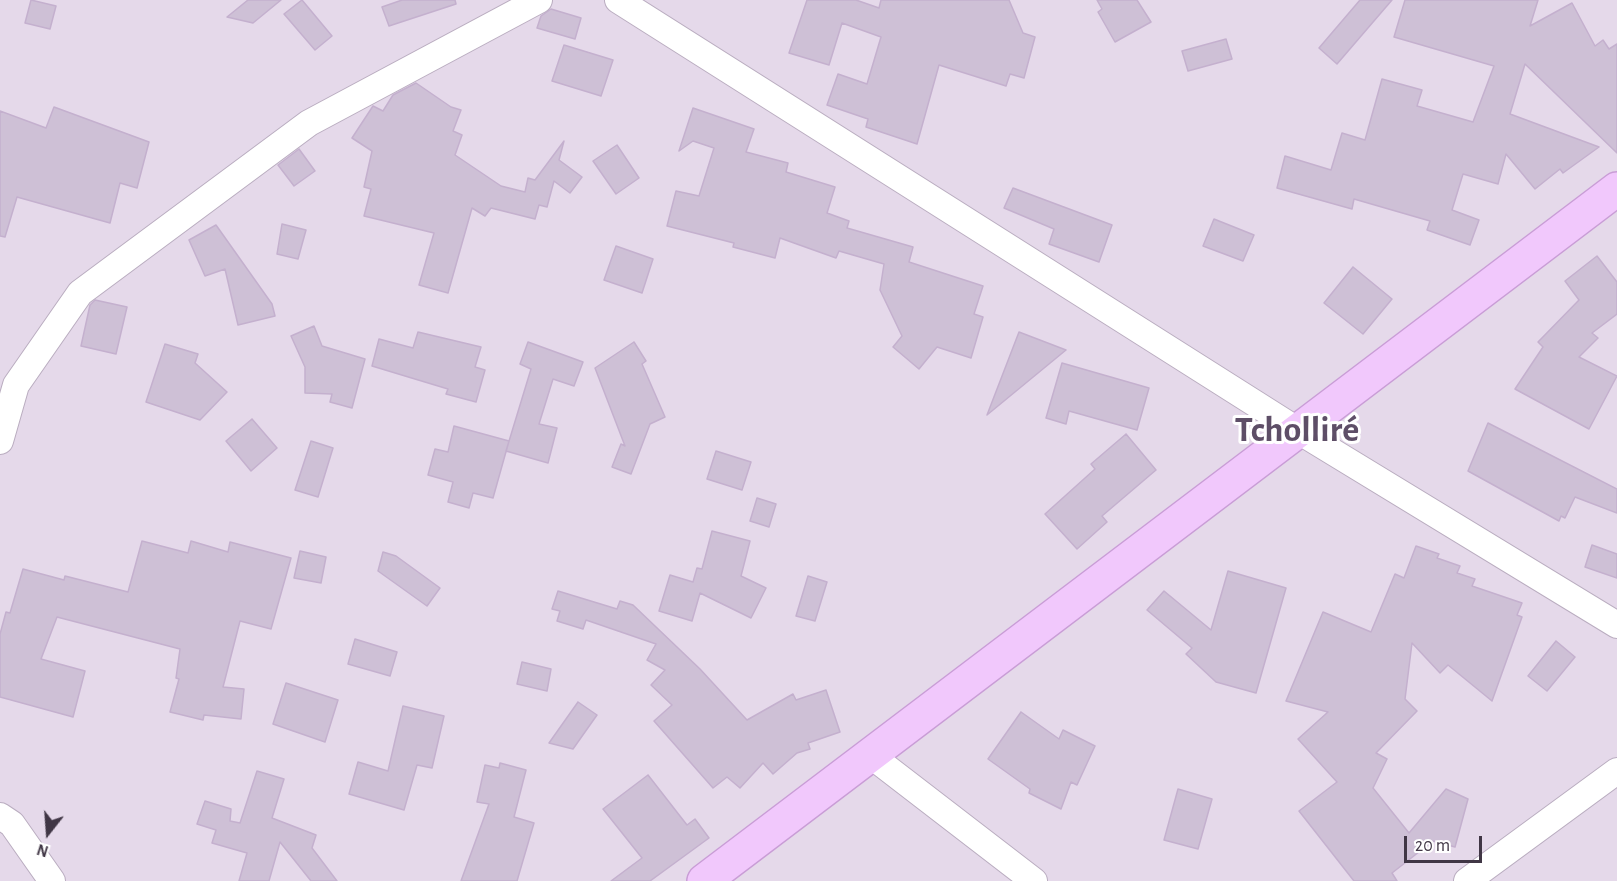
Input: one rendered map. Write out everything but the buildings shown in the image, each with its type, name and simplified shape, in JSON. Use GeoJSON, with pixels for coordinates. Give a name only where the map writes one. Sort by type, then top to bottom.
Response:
{"type":"FeatureCollection","features":[{"type":"Feature","properties":{"kind":"main road"},"geometry":{"type":"LineString","coordinates":[[704,881],[1617,189]]}},
{"type":"Feature","properties":{"kind":"street"},"geometry":{"type":"LineString","coordinates":[[0,441],[16,385],[80,293],[309,123],[539,0]]}},
{"type":"Feature","properties":{"kind":"street"},"geometry":{"type":"LineString","coordinates":[[618,0],[1297,430],[1617,625]]}},
{"type":"Feature","properties":{"kind":"street"},"geometry":{"type":"LineString","coordinates":[[869,754],[1034,881]]}},
{"type":"Feature","properties":{"kind":"street"},"geometry":{"type":"LineString","coordinates":[[1467,881],[1617,771]]}},
{"type":"Feature","properties":{"kind":"street"},"geometry":{"type":"LineString","coordinates":[[0,816],[12,824],[52,881]]}},
{"type":"Feature","properties":{"kind":"shaded area"},"geometry":{"type":"Polygon","coordinates":[[[0,0],[1617,0],[1617,881],[0,881],[0,0]]]}},
{"type":"Feature","properties":{"kind":"district","name":"Tcholliré"},"geometry":{"type":"Point","coordinates":[1297,430]}}]}
